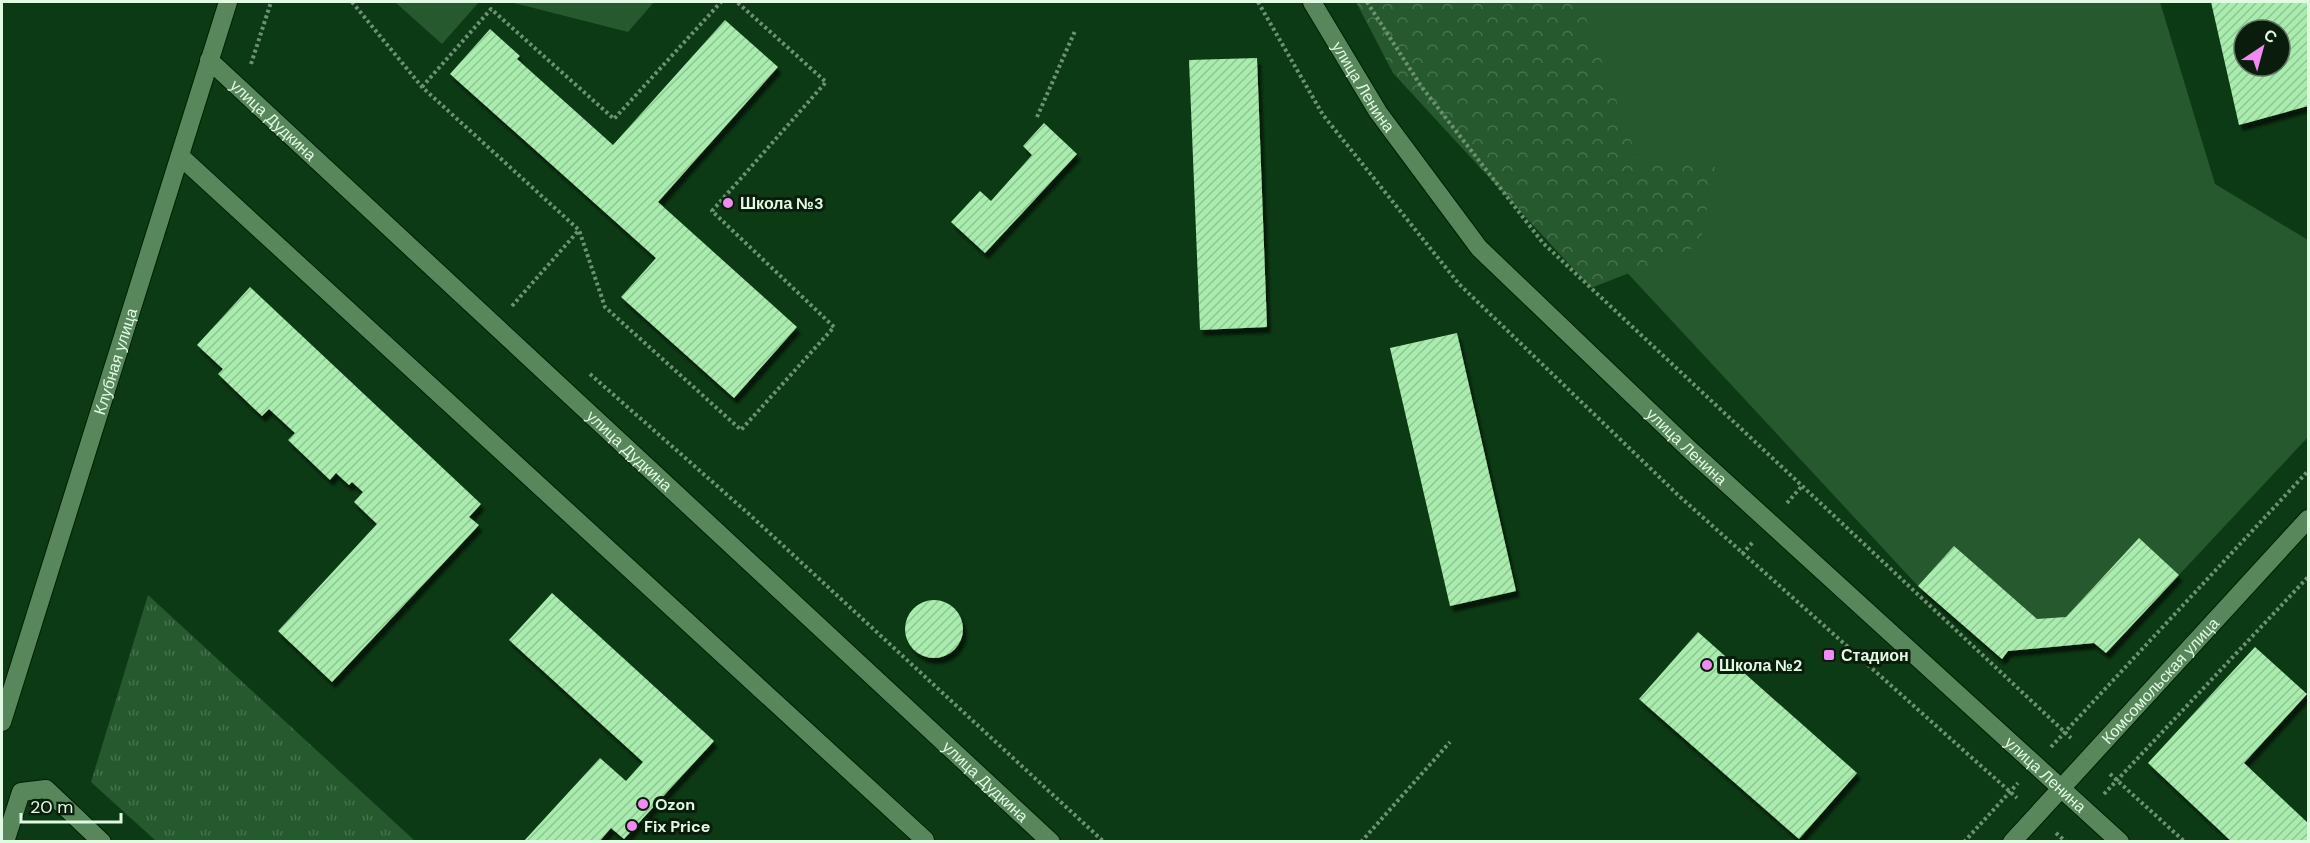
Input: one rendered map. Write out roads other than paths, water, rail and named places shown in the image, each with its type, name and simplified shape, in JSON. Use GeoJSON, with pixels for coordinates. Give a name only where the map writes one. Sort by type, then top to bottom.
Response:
{"type":"FeatureCollection","features":[{"type":"Feature","properties":{"kind":"street","name":"Клубная улица"},"geometry":{"type":"LineString","coordinates":[[2,722],[228,2]]}},
{"type":"Feature","properties":{"kind":"street","name":"улица Ленина"},"geometry":{"type":"LineString","coordinates":[[1312,2],[1378,112],[1479,248],[1690,450],[2120,842]]}},
{"type":"Feature","properties":{"kind":"street","name":"улица Дудкина"},"geometry":{"type":"LineString","coordinates":[[209,60],[1051,842]]}},
{"type":"Feature","properties":{"kind":"street"},"geometry":{"type":"LineString","coordinates":[[180,156],[925,840],[923,842]]}},
{"type":"Feature","properties":{"kind":"street","name":"Комсомольская улица"},"geometry":{"type":"LineString","coordinates":[[2012,842],[2308,519]]}},
{"type":"Feature","properties":{"kind":"street"},"geometry":{"type":"LineString","coordinates":[[5,842],[21,792],[46,789],[102,842]]}},
{"type":"Feature","properties":{"kind":"place","name":"Школа №3"},"geometry":{"type":"Point","coordinates":[728,203]}},
{"type":"Feature","properties":{"kind":"place","name":"Стадион"},"geometry":{"type":"Point","coordinates":[1829,655]}},
{"type":"Feature","properties":{"kind":"place","name":"Школа №2"},"geometry":{"type":"Point","coordinates":[1707,665]}},
{"type":"Feature","properties":{"kind":"place","name":"Ozon"},"geometry":{"type":"Point","coordinates":[643,804]}},
{"type":"Feature","properties":{"kind":"place","name":"Fix Price"},"geometry":{"type":"Point","coordinates":[632,826]}}]}
